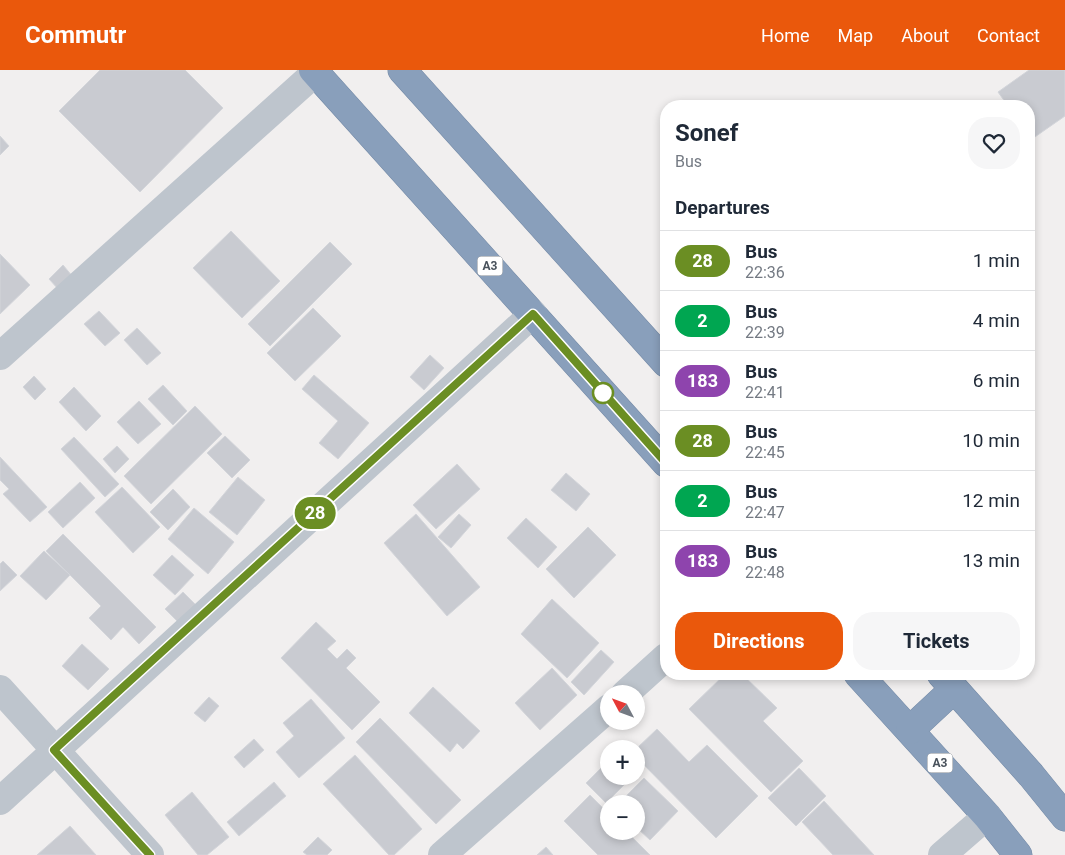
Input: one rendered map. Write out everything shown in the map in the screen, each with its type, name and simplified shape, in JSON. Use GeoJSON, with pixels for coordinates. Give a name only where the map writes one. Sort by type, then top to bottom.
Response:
{"type":"FeatureCollection","features":[{"type":"Feature","properties":{"kind":"highway"},"geometry":{"type":"LineString","coordinates":[[402,70],[660,356]]}},
{"type":"Feature","properties":{"kind":"highway","name":"A3"},"geometry":{"type":"LineString","coordinates":[[314,71],[660,456]]}},
{"type":"Feature","properties":{"kind":"highway","name":"A3"},"geometry":{"type":"LineString","coordinates":[[864,680],[987,816],[1018,855]]}},
{"type":"Feature","properties":{"kind":"highway"},"geometry":{"type":"LineString","coordinates":[[910,730],[948,681],[1031,775],[1065,817]]}},
{"type":"Feature","properties":{"kind":"street"},"geometry":{"type":"LineString","coordinates":[[0,356],[314,71]]}},
{"type":"Feature","properties":{"kind":"street"},"geometry":{"type":"LineString","coordinates":[[0,801],[533,314]]}},
{"type":"Feature","properties":{"kind":"street"},"geometry":{"type":"LineString","coordinates":[[635,685],[660,662]]}},
{"type":"Feature","properties":{"kind":"street"},"geometry":{"type":"LineString","coordinates":[[0,689],[150,855]]}},
{"type":"Feature","properties":{"kind":"street"},"geometry":{"type":"LineString","coordinates":[[442,855],[600,716]]}},
{"type":"Feature","properties":{"kind":"street"},"geometry":{"type":"LineString","coordinates":[[942,855],[987,816]]}},
{"type":"Feature","properties":{"kind":"building"},"geometry":{"type":"Polygon","coordinates":[[[100,70],[185,70],[223,108],[140,192],[59,111],[100,70]]]}},
{"type":"Feature","properties":{"kind":"building"},"geometry":{"type":"Polygon","coordinates":[[[1029,70],[1065,70],[1065,116],[1035,137],[1035,100],[1004,100],[998,92],[1029,70]]]}},
{"type":"Feature","properties":{"kind":"building"},"geometry":{"type":"Polygon","coordinates":[[[0,136],[9,146],[0,155],[0,136]]]}},
{"type":"Feature","properties":{"kind":"building"},"geometry":{"type":"Polygon","coordinates":[[[231,231],[280,281],[242,318],[193,268],[231,231]]]}},
{"type":"Feature","properties":{"kind":"building"},"geometry":{"type":"Polygon","coordinates":[[[330,242],[352,264],[270,346],[248,324],[330,242]]]}},
{"type":"Feature","properties":{"kind":"building"},"geometry":{"type":"Polygon","coordinates":[[[0,254],[30,285],[0,314],[0,254]]]}},
{"type":"Feature","properties":{"kind":"building"},"geometry":{"type":"Polygon","coordinates":[[[63,265],[73,277],[59,290],[49,279],[63,265]]]}},
{"type":"Feature","properties":{"kind":"building"},"geometry":{"type":"Polygon","coordinates":[[[313,308],[341,336],[295,381],[267,353],[313,308]]]}},
{"type":"Feature","properties":{"kind":"building"},"geometry":{"type":"Polygon","coordinates":[[[99,311],[120,333],[105,346],[84,324],[99,311]]]}},
{"type":"Feature","properties":{"kind":"building"},"geometry":{"type":"Polygon","coordinates":[[[137,328],[161,353],[147,365],[124,340],[137,328]]]}},
{"type":"Feature","properties":{"kind":"building"},"geometry":{"type":"Polygon","coordinates":[[[430,355],[444,368],[424,390],[410,377],[430,355]]]}},
{"type":"Feature","properties":{"kind":"building"},"geometry":{"type":"Polygon","coordinates":[[[314,375],[369,423],[338,459],[319,443],[338,421],[302,389],[314,375]]]}},
{"type":"Feature","properties":{"kind":"building"},"geometry":{"type":"Polygon","coordinates":[[[34,376],[46,389],[35,400],[23,387],[34,376]]]}},
{"type":"Feature","properties":{"kind":"building"},"geometry":{"type":"Polygon","coordinates":[[[163,385],[187,411],[173,425],[148,399],[163,385]]]}},
{"type":"Feature","properties":{"kind":"building"},"geometry":{"type":"Polygon","coordinates":[[[74,387],[101,416],[86,431],[59,402],[74,387]]]}},
{"type":"Feature","properties":{"kind":"building"},"geometry":{"type":"Polygon","coordinates":[[[139,401],[161,424],[138,444],[117,422],[139,401]]]}},
{"type":"Feature","properties":{"kind":"building"},"geometry":{"type":"Polygon","coordinates":[[[195,406],[222,434],[151,504],[124,476],[195,406]]]}},
{"type":"Feature","properties":{"kind":"building"},"geometry":{"type":"Polygon","coordinates":[[[225,436],[250,460],[232,478],[207,453],[225,436]]]}},
{"type":"Feature","properties":{"kind":"building"},"geometry":{"type":"Polygon","coordinates":[[[74,437],[119,484],[105,497],[61,449],[74,437]]]}},
{"type":"Feature","properties":{"kind":"building"},"geometry":{"type":"Polygon","coordinates":[[[117,446],[129,459],[115,473],[103,459],[117,446]]]}},
{"type":"Feature","properties":{"kind":"building"},"geometry":{"type":"Polygon","coordinates":[[[0,457],[47,507],[30,522],[3,494],[9,489],[0,480],[0,457]]]}},
{"type":"Feature","properties":{"kind":"building"},"geometry":{"type":"Polygon","coordinates":[[[457,464],[480,489],[436,529],[413,505],[457,464]]]}},
{"type":"Feature","properties":{"kind":"building"},"geometry":{"type":"Polygon","coordinates":[[[566,473],[590,494],[576,511],[551,490],[566,473]]]}},
{"type":"Feature","properties":{"kind":"building"},"geometry":{"type":"Polygon","coordinates":[[[238,477],[265,500],[237,535],[209,512],[238,477]]]}},
{"type":"Feature","properties":{"kind":"building"},"geometry":{"type":"Polygon","coordinates":[[[80,482],[95,498],[63,528],[48,512],[80,482]]]}},
{"type":"Feature","properties":{"kind":"building"},"geometry":{"type":"Polygon","coordinates":[[[122,487],[160,527],[133,553],[95,512],[122,487]]]}},
{"type":"Feature","properties":{"kind":"building"},"geometry":{"type":"Polygon","coordinates":[[[173,489],[190,507],[168,530],[150,512],[173,489]]]}},
{"type":"Feature","properties":{"kind":"building"},"geometry":{"type":"Polygon","coordinates":[[[194,508],[234,542],[208,574],[168,539],[194,508]]]}},
{"type":"Feature","properties":{"kind":"building"},"geometry":{"type":"Polygon","coordinates":[[[416,514],[480,587],[447,616],[384,543],[416,514]]]}},
{"type":"Feature","properties":{"kind":"building"},"geometry":{"type":"Polygon","coordinates":[[[459,514],[471,525],[451,548],[438,537],[459,514]]]}},
{"type":"Feature","properties":{"kind":"building"},"geometry":{"type":"Polygon","coordinates":[[[526,518],[557,547],[538,568],[507,538],[526,518]]]}},
{"type":"Feature","properties":{"kind":"building"},"geometry":{"type":"Polygon","coordinates":[[[588,527],[616,555],[574,598],[546,569],[588,527]]]}},
{"type":"Feature","properties":{"kind":"building"},"geometry":{"type":"Polygon","coordinates":[[[63,534],[156,627],[139,644],[123,627],[111,640],[89,618],[101,606],[46,551],[63,534]]]}},
{"type":"Feature","properties":{"kind":"building"},"geometry":{"type":"Polygon","coordinates":[[[44,551],[70,575],[46,600],[20,576],[44,551]]]}},
{"type":"Feature","properties":{"kind":"building"},"geometry":{"type":"Polygon","coordinates":[[[172,555],[194,575],[175,595],[153,575],[172,555]]]}},
{"type":"Feature","properties":{"kind":"building"},"geometry":{"type":"Polygon","coordinates":[[[3,561],[17,575],[0,591],[0,564],[3,561]]]}},
{"type":"Feature","properties":{"kind":"building"},"geometry":{"type":"Polygon","coordinates":[[[183,592],[197,606],[180,624],[165,609],[183,592]]]}},
{"type":"Feature","properties":{"kind":"building"},"geometry":{"type":"Polygon","coordinates":[[[552,599],[599,643],[567,678],[521,634],[552,599]]]}},
{"type":"Feature","properties":{"kind":"building"},"geometry":{"type":"Polygon","coordinates":[[[316,622],[336,641],[327,649],[337,659],[347,649],[356,658],[346,668],[380,702],[352,730],[281,658],[316,622]]]}},
{"type":"Feature","properties":{"kind":"building"},"geometry":{"type":"Polygon","coordinates":[[[82,644],[109,669],[88,690],[62,666],[82,644]]]}},
{"type":"Feature","properties":{"kind":"building"},"geometry":{"type":"Polygon","coordinates":[[[601,650],[614,662],[584,695],[571,682],[601,650]]]}},
{"type":"Feature","properties":{"kind":"building"},"geometry":{"type":"Polygon","coordinates":[[[552,668],[577,695],[540,730],[515,703],[552,668]]]}},
{"type":"Feature","properties":{"kind":"building"},"geometry":{"type":"Polygon","coordinates":[[[719,680],[748,680],[777,708],[763,721],[803,761],[771,792],[689,709],[719,680]]]}},
{"type":"Feature","properties":{"kind":"building"},"geometry":{"type":"Polygon","coordinates":[[[433,687],[480,731],[463,749],[457,743],[450,752],[409,713],[433,687]]]}},
{"type":"Feature","properties":{"kind":"building"},"geometry":{"type":"Polygon","coordinates":[[[209,697],[219,706],[205,722],[194,713],[209,697]]]}},
{"type":"Feature","properties":{"kind":"building"},"geometry":{"type":"Polygon","coordinates":[[[311,699],[345,738],[299,778],[276,752],[294,736],[283,723],[311,699]]]}},
{"type":"Feature","properties":{"kind":"building"},"geometry":{"type":"Polygon","coordinates":[[[380,718],[461,800],[436,824],[356,742],[380,718]]]}},
{"type":"Feature","properties":{"kind":"building"},"geometry":{"type":"Polygon","coordinates":[[[657,729],[689,762],[707,745],[758,796],[716,838],[645,766],[645,740],[657,729]]]}},
{"type":"Feature","properties":{"kind":"building"},"geometry":{"type":"Polygon","coordinates":[[[254,739],[264,750],[244,768],[234,757],[254,739]]]}},
{"type":"Feature","properties":{"kind":"building"},"geometry":{"type":"Polygon","coordinates":[[[355,755],[422,829],[394,855],[389,855],[323,784],[355,755]]]}},
{"type":"Feature","properties":{"kind":"building"},"geometry":{"type":"Polygon","coordinates":[[[799,768],[826,796],[796,826],[768,798],[799,768]]]}},
{"type":"Feature","properties":{"kind":"building"},"geometry":{"type":"Polygon","coordinates":[[[600,769],[600,785],[624,785],[614,795],[600,795],[600,797],[586,783],[600,769]]]}},
{"type":"Feature","properties":{"kind":"building"},"geometry":{"type":"Polygon","coordinates":[[[645,779],[678,811],[650,840],[645,835],[645,795],[627,795],[637,785],[645,785],[645,779]]]}},
{"type":"Feature","properties":{"kind":"building"},"geometry":{"type":"Polygon","coordinates":[[[274,782],[286,796],[239,836],[227,822],[274,782]]]}},
{"type":"Feature","properties":{"kind":"building"},"geometry":{"type":"Polygon","coordinates":[[[192,792],[229,837],[207,855],[198,855],[165,815],[192,792]]]}},
{"type":"Feature","properties":{"kind":"building"},"geometry":{"type":"Polygon","coordinates":[[[590,795],[600,805],[600,840],[635,840],[650,855],[598,855],[564,821],[590,795]]]}},
{"type":"Feature","properties":{"kind":"building"},"geometry":{"type":"Polygon","coordinates":[[[824,801],[874,855],[833,855],[802,822],[824,801]]]}},
{"type":"Feature","properties":{"kind":"building"},"geometry":{"type":"Polygon","coordinates":[[[70,826],[96,855],[37,855],[70,826]]]}},
{"type":"Feature","properties":{"kind":"building"},"geometry":{"type":"Polygon","coordinates":[[[318,837],[332,850],[327,855],[307,855],[303,852],[318,837]]]}},
{"type":"Feature","properties":{"kind":"building"},"geometry":{"type":"Polygon","coordinates":[[[546,847],[553,855],[537,855],[546,847]]]}},
{"type":"Feature","properties":{"kind":"bus line","name":"28"},"geometry":{"type":"LineString","coordinates":[[150,855],[54,750],[533,314],[660,456]]}}]}
